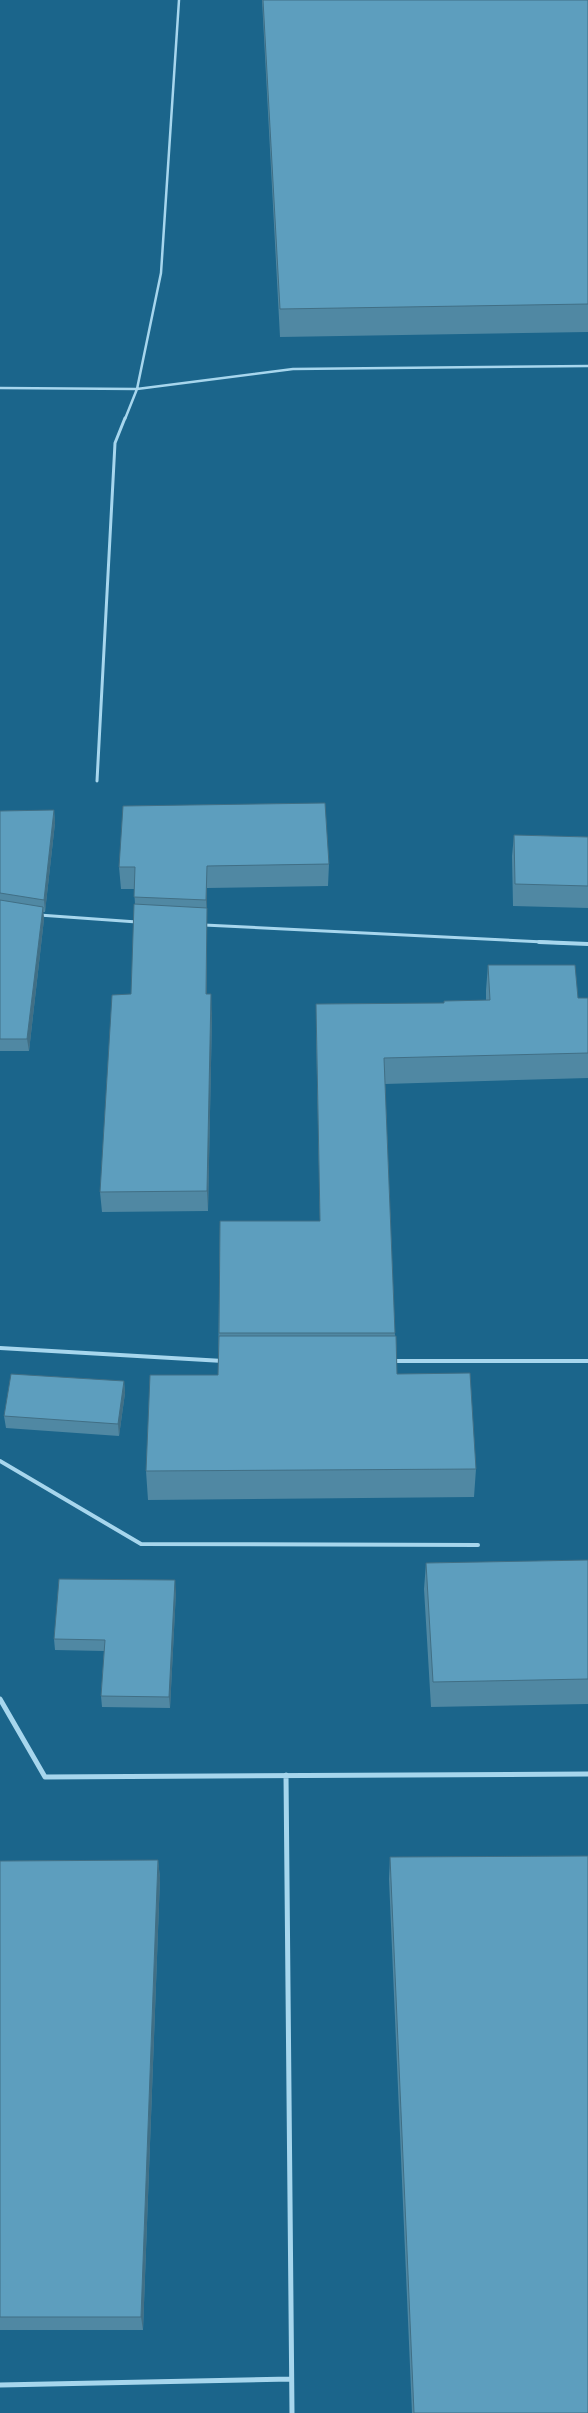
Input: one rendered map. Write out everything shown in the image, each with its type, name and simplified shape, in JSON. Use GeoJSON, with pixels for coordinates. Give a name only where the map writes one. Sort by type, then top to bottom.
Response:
{"type":"FeatureCollection","features":[{"type":"Feature","properties":{"kind":"lane"},"geometry":{"type":"LineString","coordinates":[[97,781],[115,443],[137,388],[161,273],[179,0]]}},
{"type":"Feature","properties":{"kind":"lane"},"geometry":{"type":"LineString","coordinates":[[0,388],[137,388],[293,369],[588,366]]}},
{"type":"Feature","properties":{"kind":"lane"},"geometry":{"type":"LineString","coordinates":[[34,914],[60,918],[140,922]]}},
{"type":"Feature","properties":{"kind":"lane"},"geometry":{"type":"LineString","coordinates":[[200,925],[588,944]]}},
{"type":"Feature","properties":{"kind":"lane"},"geometry":{"type":"LineString","coordinates":[[0,1348],[230,1361]]}},
{"type":"Feature","properties":{"kind":"lane"},"geometry":{"type":"LineString","coordinates":[[389,1361],[588,1361]]}},
{"type":"Feature","properties":{"kind":"lane"},"geometry":{"type":"LineString","coordinates":[[0,1461],[141,1544],[478,1545]]}},
{"type":"Feature","properties":{"kind":"lane"},"geometry":{"type":"LineString","coordinates":[[0,1699],[45,1777],[588,1774]]}},
{"type":"Feature","properties":{"kind":"lane"},"geometry":{"type":"LineString","coordinates":[[286,1776],[292,2413]]}},
{"type":"Feature","properties":{"kind":"lane"},"geometry":{"type":"LineString","coordinates":[[0,2385],[292,2379]]}},
{"type":"Feature","properties":{"kind":"building"},"geometry":{"type":"Polygon","coordinates":[[[263,0],[588,0],[588,304],[280,309],[263,0]]]}},
{"type":"Feature","properties":{"kind":"building"},"geometry":{"type":"Polygon","coordinates":[[[325,803],[329,864],[207,866],[206,900],[134,897],[135,867],[119,867],[123,806],[325,803]]]}},
{"type":"Feature","properties":{"kind":"building"},"geometry":{"type":"Polygon","coordinates":[[[54,810],[44,900],[0,893],[0,811],[54,810]]]}},
{"type":"Feature","properties":{"kind":"building"},"geometry":{"type":"Polygon","coordinates":[[[514,835],[588,837],[588,886],[515,884],[514,835]]]}},
{"type":"Feature","properties":{"kind":"building"},"geometry":{"type":"Polygon","coordinates":[[[0,900],[43,907],[27,1039],[0,1039],[0,900]]]}},
{"type":"Feature","properties":{"kind":"building"},"geometry":{"type":"Polygon","coordinates":[[[134,904],[207,908],[206,994],[211,994],[207,1191],[100,1192],[112,995],[131,994],[134,904]]]}},
{"type":"Feature","properties":{"kind":"building"},"geometry":{"type":"Polygon","coordinates":[[[488,965],[575,965],[578,998],[588,998],[588,1053],[384,1058],[395,1333],[219,1333],[220,1221],[320,1221],[316,1004],[444,1003],[444,1001],[490,1000],[488,965]]]}},
{"type":"Feature","properties":{"kind":"building"},"geometry":{"type":"Polygon","coordinates":[[[219,1336],[396,1336],[397,1374],[470,1373],[476,1469],[146,1471],[150,1375],[218,1375],[219,1336]]]}},
{"type":"Feature","properties":{"kind":"building"},"geometry":{"type":"Polygon","coordinates":[[[11,1374],[124,1381],[118,1424],[4,1416],[11,1374]]]}},
{"type":"Feature","properties":{"kind":"building"},"geometry":{"type":"Polygon","coordinates":[[[588,1560],[588,1679],[433,1682],[426,1563],[588,1560]]]}},
{"type":"Feature","properties":{"kind":"building"},"geometry":{"type":"Polygon","coordinates":[[[59,1579],[175,1580],[169,1697],[101,1696],[105,1640],[54,1639],[59,1579]]]}},
{"type":"Feature","properties":{"kind":"building"},"geometry":{"type":"Polygon","coordinates":[[[588,1856],[588,2413],[414,2413],[390,1857],[588,1856]]]}},
{"type":"Feature","properties":{"kind":"building"},"geometry":{"type":"Polygon","coordinates":[[[158,1860],[141,2317],[0,2317],[0,1861],[158,1860]]]}}]}
